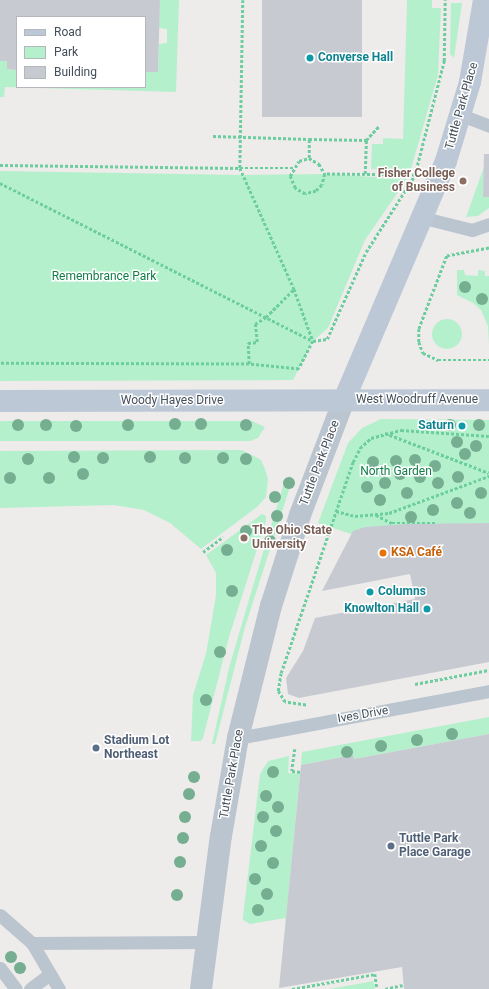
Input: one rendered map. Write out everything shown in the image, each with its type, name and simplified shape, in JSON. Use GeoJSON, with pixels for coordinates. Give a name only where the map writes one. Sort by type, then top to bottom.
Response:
{"type":"FeatureCollection","features":[{"type":"Feature","properties":{"kind":"street","name":"Tuttle Park Place"},"geometry":{"type":"LineString","coordinates":[[201,989],[221,836],[238,738],[271,606],[300,515],[344,400],[424,218],[461,115],[478,49],[484,0]]}},
{"type":"Feature","properties":{"kind":"street","name":"West Woodruff Avenue"},"geometry":{"type":"LineString","coordinates":[[344,400],[489,400]]}},
{"type":"Feature","properties":{"kind":"street","name":"Woody Hayes Drive"},"geometry":{"type":"LineString","coordinates":[[0,401],[344,400]]}},
{"type":"Feature","properties":{"kind":"lane"},"geometry":{"type":"LineString","coordinates":[[461,115],[489,126]]}},
{"type":"Feature","properties":{"kind":"lane"},"geometry":{"type":"LineString","coordinates":[[424,218],[472,230],[489,224]]}},
{"type":"Feature","properties":{"kind":"lane","name":"Ives Drive"},"geometry":{"type":"LineString","coordinates":[[238,738],[489,691]]}},
{"type":"Feature","properties":{"kind":"lane"},"geometry":{"type":"LineString","coordinates":[[1,918],[32,943],[59,989]]}},
{"type":"Feature","properties":{"kind":"lane"},"geometry":{"type":"LineString","coordinates":[[32,943],[207,942]]}},
{"type":"Feature","properties":{"kind":"lane"},"geometry":{"type":"LineString","coordinates":[[0,968],[16,989]]}},
{"type":"Feature","properties":{"kind":"lane"},"geometry":{"type":"LineString","coordinates":[[30,989],[50,974]]}},
{"type":"Feature","properties":{"kind":"path"},"geometry":{"type":"LineString","coordinates":[[0,363],[249,364],[299,369],[313,341],[294,289],[240,168],[243,0]]}},
{"type":"Feature","properties":{"kind":"path"},"geometry":{"type":"LineString","coordinates":[[0,182],[313,341],[327,339],[366,252],[415,175],[444,61],[445,0]]}},
{"type":"Feature","properties":{"kind":"path"},"geometry":{"type":"LineString","coordinates":[[365,174],[366,140],[379,126]]}},
{"type":"Feature","properties":{"kind":"path"},"geometry":{"type":"LineString","coordinates":[[212,136],[366,140]]}},
{"type":"Feature","properties":{"kind":"path"},"geometry":{"type":"LineString","coordinates":[[309,139],[309,158]]}},
{"type":"Feature","properties":{"kind":"path"},"geometry":{"type":"LineString","coordinates":[[309,158],[319,164],[325,174],[322,186],[316,191],[305,194],[296,188],[290,176],[293,168],[299,161],[309,158]]}},
{"type":"Feature","properties":{"kind":"path"},"geometry":{"type":"LineString","coordinates":[[0,165],[293,168]]}},
{"type":"Feature","properties":{"kind":"path"},"geometry":{"type":"LineString","coordinates":[[325,174],[415,175]]}},
{"type":"Feature","properties":{"kind":"path"},"geometry":{"type":"LineString","coordinates":[[489,248],[447,256],[419,329],[419,342],[423,353],[438,360],[489,360]]}},
{"type":"Feature","properties":{"kind":"path"},"geometry":{"type":"LineString","coordinates":[[249,364],[248,343],[257,342],[255,324],[266,317],[294,289]]}},
{"type":"Feature","properties":{"kind":"path"},"geometry":{"type":"LineString","coordinates":[[314,704],[296,705],[285,702],[278,691],[281,673],[353,462],[360,448],[371,438],[385,433],[401,430],[489,436]]}},
{"type":"Feature","properties":{"kind":"path"},"geometry":{"type":"LineString","coordinates":[[385,433],[489,475]]}},
{"type":"Feature","properties":{"kind":"path"},"geometry":{"type":"LineString","coordinates":[[336,511],[355,516],[376,515],[489,475]]}},
{"type":"Feature","properties":{"kind":"path"},"geometry":{"type":"LineString","coordinates":[[376,515],[392,523],[436,523]]}},
{"type":"Feature","properties":{"kind":"path"},"geometry":{"type":"LineString","coordinates":[[204,552],[223,537]]}},
{"type":"Feature","properties":{"kind":"path"},"geometry":{"type":"LineString","coordinates":[[413,685],[489,670]]}},
{"type":"Feature","properties":{"kind":"path"},"geometry":{"type":"LineString","coordinates":[[295,749],[292,771],[301,772]]}},
{"type":"Feature","properties":{"kind":"path"},"geometry":{"type":"LineString","coordinates":[[292,989],[375,974],[377,989]]}},
{"type":"Feature","properties":{"kind":"path"},"geometry":{"type":"LineString","coordinates":[[385,989],[403,985]]}},
{"type":"Feature","properties":{"kind":"green space"},"geometry":{"type":"Polygon","coordinates":[[[160,0],[179,0],[176,92],[39,88],[146,88],[146,72],[158,72],[159,44],[167,43],[167,29],[159,28],[160,0]]]}},
{"type":"Feature","properties":{"kind":"green space"},"geometry":{"type":"Polygon","coordinates":[[[407,0],[432,0],[432,8],[441,8],[438,75],[411,169],[371,169],[372,144],[383,144],[383,138],[403,139],[407,0]]]}},
{"type":"Feature","properties":{"kind":"green space"},"geometry":{"type":"Polygon","coordinates":[[[451,3],[462,3],[454,58],[450,54],[451,3]]]}},
{"type":"Feature","properties":{"kind":"green space"},"geometry":{"type":"Polygon","coordinates":[[[0,61],[7,61],[7,69],[16,70],[16,87],[5,87],[4,97],[0,97],[0,61]]]}},
{"type":"Feature","properties":{"kind":"green space"},"geometry":{"type":"Polygon","coordinates":[[[484,167],[483,197],[489,197],[489,208],[478,216],[466,217],[484,167]]]}},
{"type":"Feature","properties":{"kind":"green space","name":"Remembrance Park"},"geometry":{"type":"Polygon","coordinates":[[[0,171],[243,175],[325,174],[407,179],[365,240],[328,328],[313,341],[293,380],[0,381],[0,171]]]}},
{"type":"Feature","properties":{"kind":"green space"},"geometry":{"type":"Polygon","coordinates":[[[457,270],[464,270],[465,275],[478,276],[478,270],[485,271],[485,276],[489,276],[489,345],[488,326],[481,310],[473,303],[457,295],[457,270]]]}},
{"type":"Feature","properties":{"kind":"green space"},"geometry":{"type":"Polygon","coordinates":[[[447,319],[453,320],[461,328],[461,340],[453,348],[447,349],[441,348],[433,340],[432,334],[433,328],[441,320],[447,319]]]}},
{"type":"Feature","properties":{"kind":"green space","name":"North Garden"},"geometry":{"type":"Polygon","coordinates":[[[381,419],[489,420],[489,523],[365,527],[351,534],[318,523],[348,443],[362,428],[381,419]]]}},
{"type":"Feature","properties":{"kind":"green space"},"geometry":{"type":"Polygon","coordinates":[[[0,421],[252,421],[265,427],[258,438],[250,441],[0,441],[0,421]]]}},
{"type":"Feature","properties":{"kind":"green space"},"geometry":{"type":"Polygon","coordinates":[[[242,450],[261,460],[268,479],[266,497],[257,507],[201,549],[170,523],[144,510],[114,505],[0,508],[0,451],[242,450]]]}},
{"type":"Feature","properties":{"kind":"green space"},"geometry":{"type":"Polygon","coordinates":[[[291,475],[290,487],[245,627],[215,744],[212,744],[229,668],[250,596],[284,483],[291,475]]]}},
{"type":"Feature","properties":{"kind":"green space"},"geometry":{"type":"Polygon","coordinates":[[[262,514],[266,516],[266,521],[229,637],[203,738],[201,741],[191,741],[193,695],[206,654],[216,595],[216,573],[206,555],[262,514]]]}},
{"type":"Feature","properties":{"kind":"green space"},"geometry":{"type":"Polygon","coordinates":[[[489,717],[489,734],[354,759],[353,755],[301,765],[302,752],[489,717]]]}},
{"type":"Feature","properties":{"kind":"green space"},"geometry":{"type":"Polygon","coordinates":[[[289,756],[288,773],[300,774],[286,918],[250,924],[243,920],[243,916],[260,774],[268,761],[289,756]]]}},
{"type":"Feature","properties":{"kind":"green space"},"geometry":{"type":"Polygon","coordinates":[[[373,981],[375,989],[329,989],[352,985],[373,981]]]}},
{"type":"Feature","properties":{"kind":"building"},"geometry":{"type":"Polygon","coordinates":[[[0,0],[160,0],[158,72],[146,72],[146,16],[16,16],[16,70],[7,69],[7,61],[0,61],[0,0]]]}},
{"type":"Feature","properties":{"kind":"building","name":"Converse Hall"},"geometry":{"type":"Polygon","coordinates":[[[262,0],[362,0],[362,117],[262,117],[262,0]]]}},
{"type":"Feature","properties":{"kind":"building"},"geometry":{"type":"Polygon","coordinates":[[[484,154],[489,154],[489,197],[483,197],[484,154]]]}},
{"type":"Feature","properties":{"kind":"building","name":"Knowlton Hall"},"geometry":{"type":"Polygon","coordinates":[[[489,523],[489,662],[299,698],[288,694],[286,678],[303,651],[315,618],[415,599],[410,574],[322,591],[353,531],[365,527],[407,524],[489,523]]]}},
{"type":"Feature","properties":{"kind":"building","name":"Tuttle Park Place Garage"},"geometry":{"type":"Polygon","coordinates":[[[489,734],[489,989],[404,989],[402,967],[279,988],[301,765],[353,755],[354,759],[489,734]]]}},
{"type":"Feature","properties":{"kind":"place","name":"Converse Hall"},"geometry":{"type":"Point","coordinates":[310,58]}},
{"type":"Feature","properties":{"kind":"place","name":"Fisher College of Business"},"geometry":{"type":"Point","coordinates":[463,181]}},
{"type":"Feature","properties":{"kind":"place","name":"Saturn"},"geometry":{"type":"Point","coordinates":[462,426]}},
{"type":"Feature","properties":{"kind":"place","name":"The Ohio State University"},"geometry":{"type":"Point","coordinates":[244,538]}},
{"type":"Feature","properties":{"kind":"place","name":"KSA Café"},"geometry":{"type":"Point","coordinates":[383,553]}},
{"type":"Feature","properties":{"kind":"place","name":"Columns"},"geometry":{"type":"Point","coordinates":[370,592]}},
{"type":"Feature","properties":{"kind":"place","name":"Knowlton Hall"},"geometry":{"type":"Point","coordinates":[427,609]}},
{"type":"Feature","properties":{"kind":"place","name":"Stadium Lot Northeast"},"geometry":{"type":"Point","coordinates":[96,748]}},
{"type":"Feature","properties":{"kind":"place","name":"Tuttle Park Place Garage"},"geometry":{"type":"Point","coordinates":[391,846]}}]}
